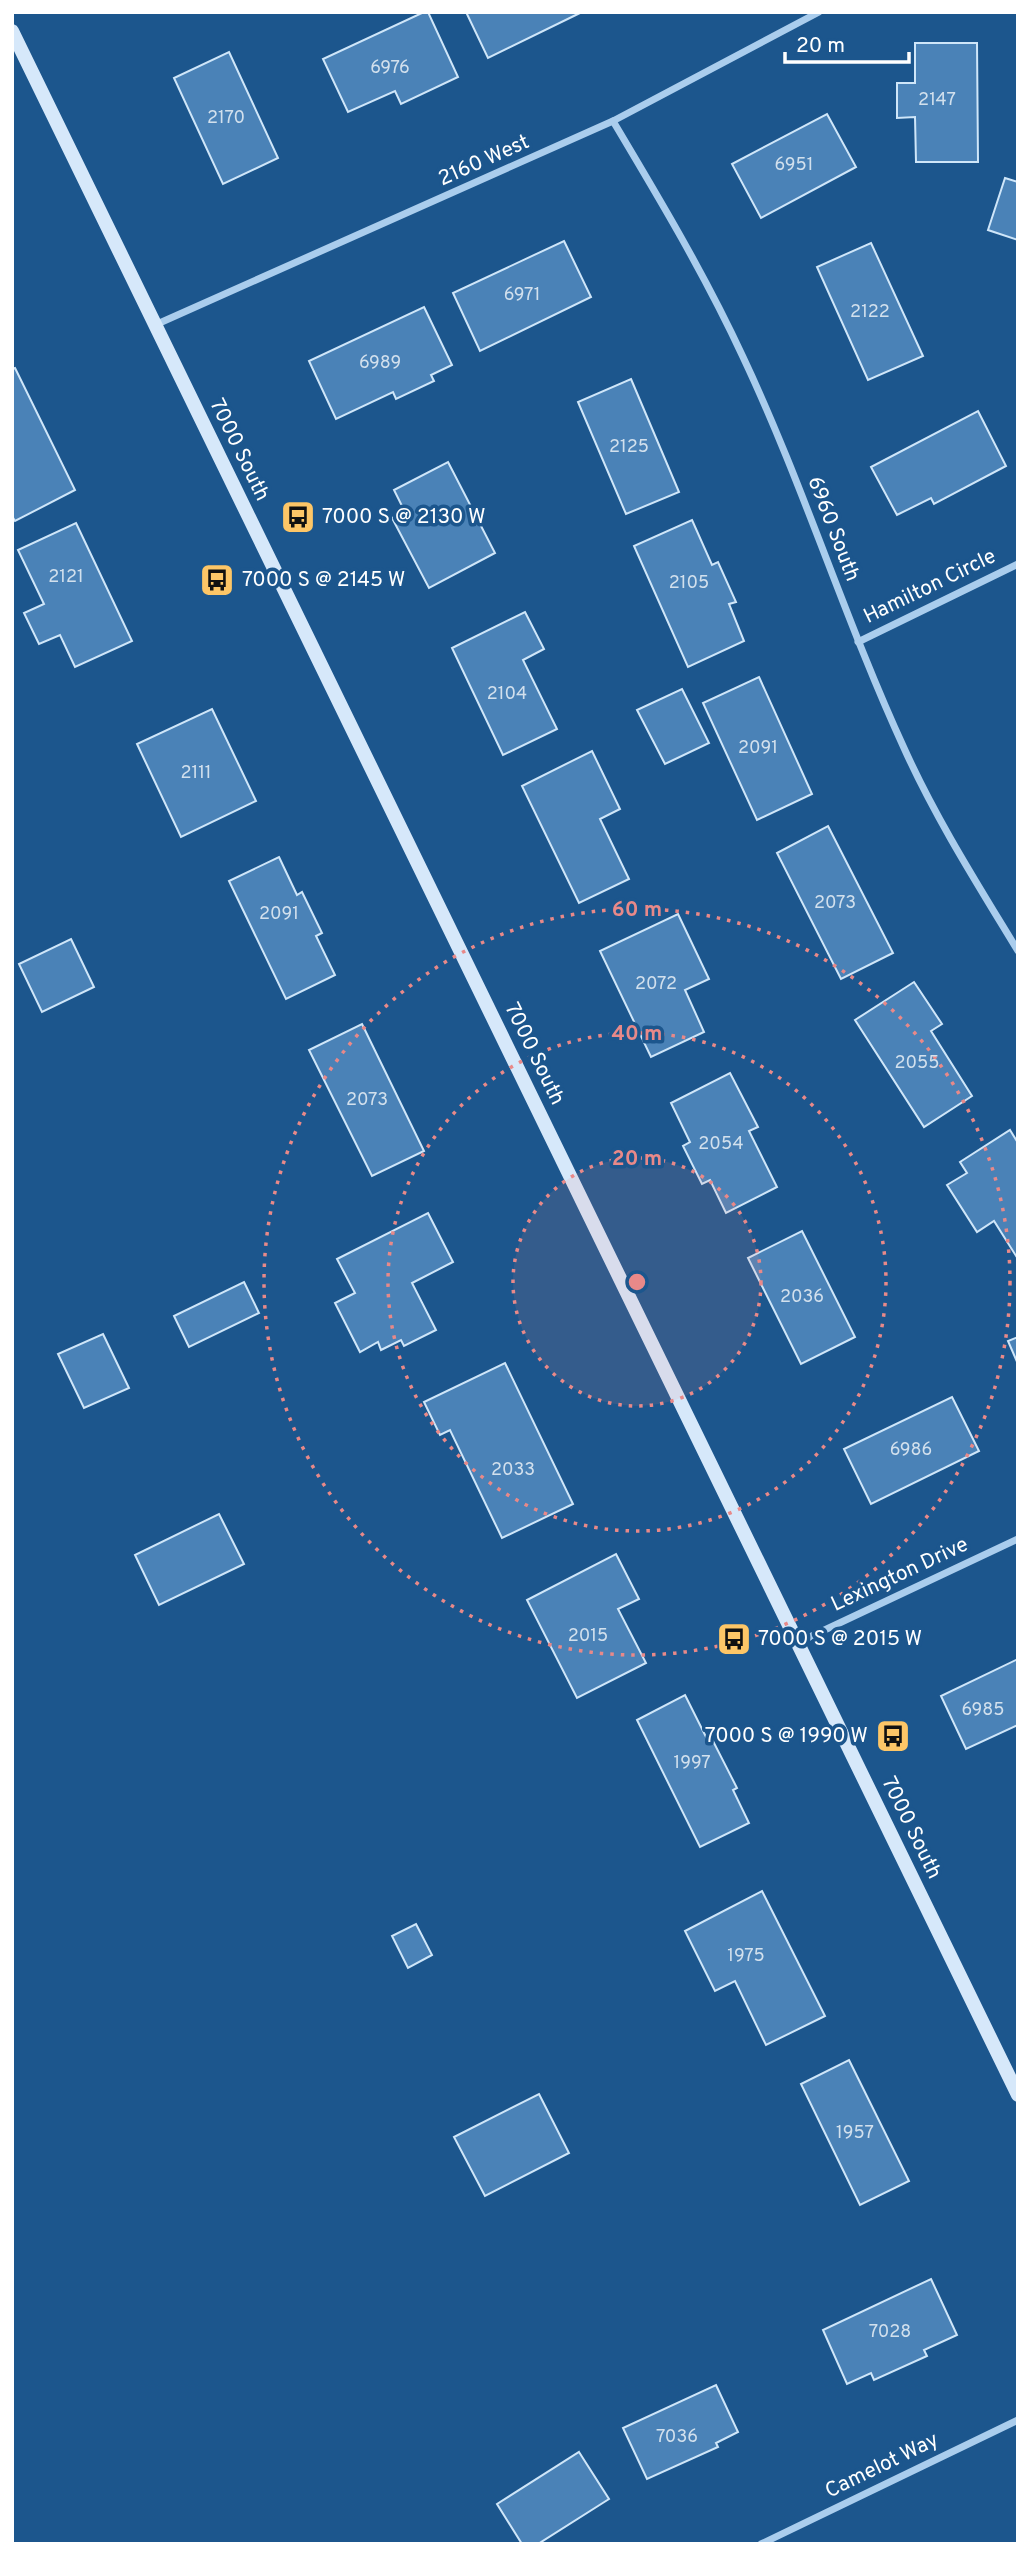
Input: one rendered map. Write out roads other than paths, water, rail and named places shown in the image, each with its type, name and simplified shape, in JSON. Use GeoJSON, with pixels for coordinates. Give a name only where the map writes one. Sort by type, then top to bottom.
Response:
{"type":"FeatureCollection","features":[{"type":"Feature","properties":{"kind":"main road","name":"7000 South"},"geometry":{"type":"LineString","coordinates":[[12,31],[1016,2089]]}},
{"type":"Feature","properties":{"kind":"street","name":"2160 West"},"geometry":{"type":"LineString","coordinates":[[155,325],[614,121],[819,12]]}},
{"type":"Feature","properties":{"kind":"street","name":"6960 South"},"geometry":{"type":"LineString","coordinates":[[614,121],[691,252],[744,358],[904,750],[967,868],[1018,951]]}},
{"type":"Feature","properties":{"kind":"street","name":"Hamilton Circle"},"geometry":{"type":"LineString","coordinates":[[858,642],[1018,564]]}},
{"type":"Feature","properties":{"kind":"street","name":"Lexington Drive"},"geometry":{"type":"LineString","coordinates":[[797,1643],[1018,1539]]}},
{"type":"Feature","properties":{"kind":"street","name":"Camelot Way"},"geometry":{"type":"LineString","coordinates":[[761,2544],[1018,2420]]}},
{"type":"Feature","properties":{"kind":"place","name":"7000 S @ 2130 W"},"geometry":{"type":"Point","coordinates":[298,517]}},
{"type":"Feature","properties":{"kind":"place","name":"7000 S @ 2145 W"},"geometry":{"type":"Point","coordinates":[217,580]}},
{"type":"Feature","properties":{"kind":"place","name":"7000 S @ 2015 W"},"geometry":{"type":"Point","coordinates":[734,1639]}},
{"type":"Feature","properties":{"kind":"place","name":"7000 S @ 1990 W"},"geometry":{"type":"Point","coordinates":[893,1736]}}]}
